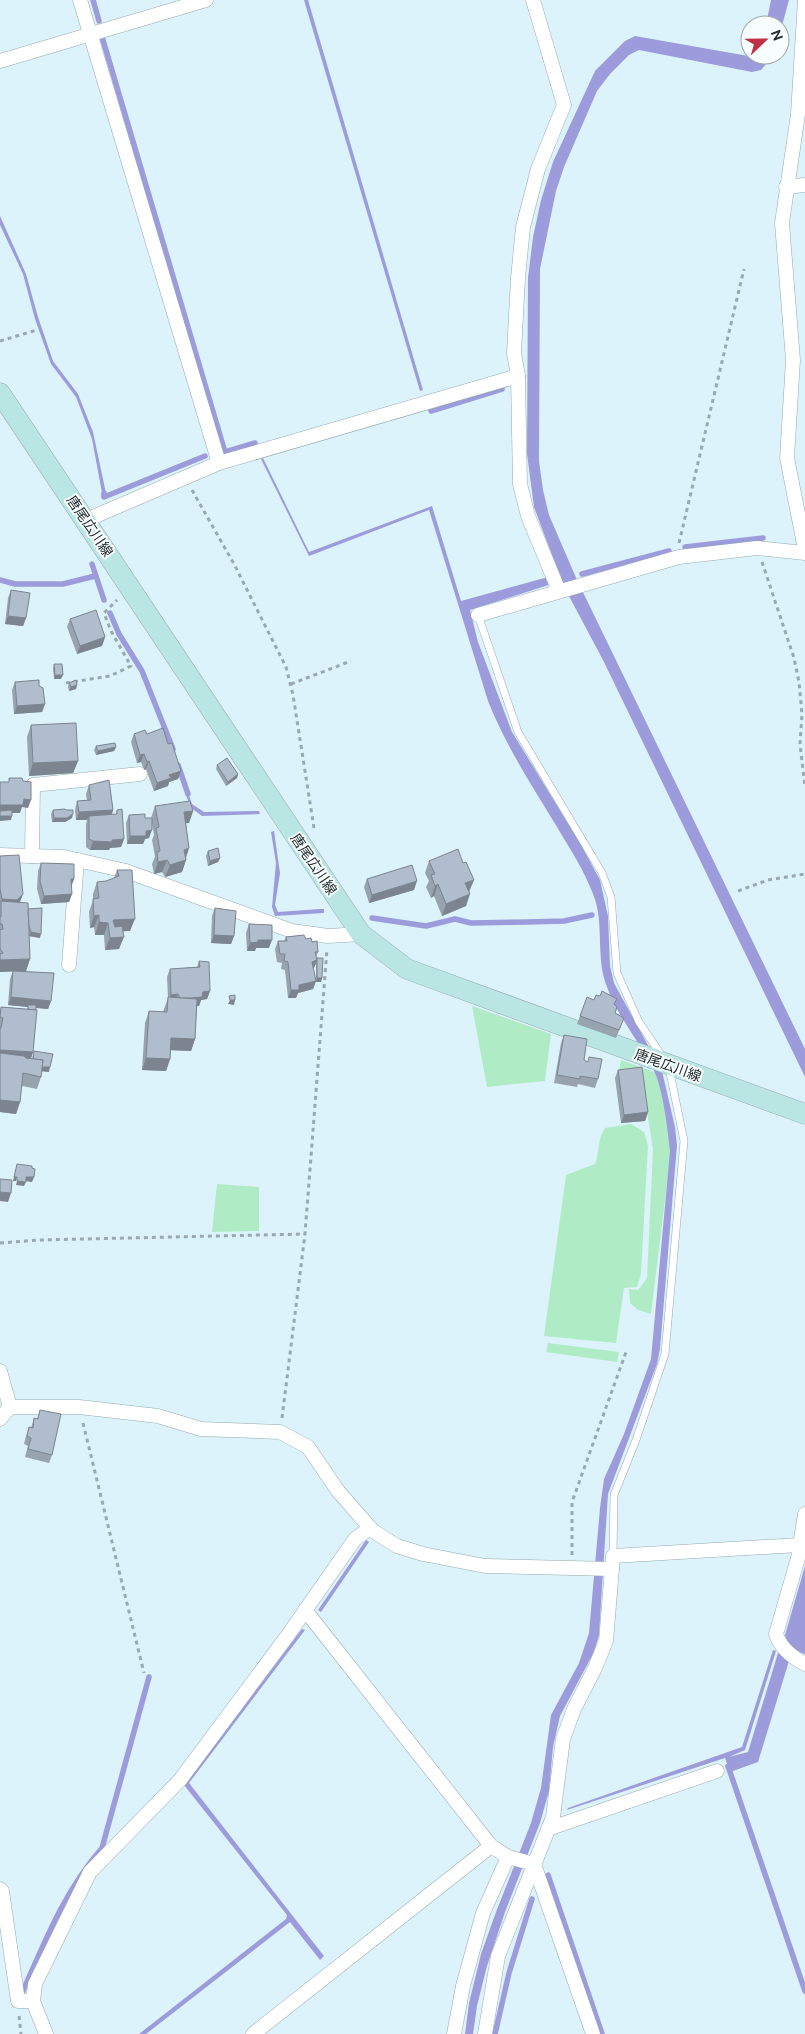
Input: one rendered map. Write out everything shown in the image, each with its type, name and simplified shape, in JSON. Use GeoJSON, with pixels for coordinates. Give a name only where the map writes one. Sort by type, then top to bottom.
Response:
{"type":"FeatureCollection","features":[{"type":"Feature","properties":{"kind":"main road","name":"唐尾広川線"},"geometry":{"type":"LineString","coordinates":[[0,393],[361,934],[407,969],[805,1114]]}},
{"type":"Feature","properties":{"kind":"street"},"geometry":{"type":"LineString","coordinates":[[80,0],[220,463]]}},
{"type":"Feature","properties":{"kind":"street"},"geometry":{"type":"LineString","coordinates":[[0,61],[206,0]]}},
{"type":"Feature","properties":{"kind":"street"},"geometry":{"type":"LineString","coordinates":[[533,0],[564,105],[538,169],[523,227],[514,353],[518,376],[520,484],[528,516],[561,591]]}},
{"type":"Feature","properties":{"kind":"street"},"geometry":{"type":"LineString","coordinates":[[805,0],[803,69],[782,223],[793,360],[787,458],[799,490],[805,549]]}},
{"type":"Feature","properties":{"kind":"street"},"geometry":{"type":"LineString","coordinates":[[786,187],[805,185]]}},
{"type":"Feature","properties":{"kind":"street"},"geometry":{"type":"LineString","coordinates":[[86,520],[220,463],[518,376]]}},
{"type":"Feature","properties":{"kind":"street"},"geometry":{"type":"LineString","coordinates":[[478,615],[675,558],[758,548],[805,553]]}},
{"type":"Feature","properties":{"kind":"street"},"geometry":{"type":"LineString","coordinates":[[32,856],[33,785],[140,774]]}},
{"type":"Feature","properties":{"kind":"street"},"geometry":{"type":"LineString","coordinates":[[0,855],[64,856],[126,871],[292,931],[328,936],[361,934]]}},
{"type":"Feature","properties":{"kind":"street"},"geometry":{"type":"LineString","coordinates":[[69,965],[77,860]]}},
{"type":"Feature","properties":{"kind":"street"},"geometry":{"type":"LineString","coordinates":[[0,1372],[10,1407]]}},
{"type":"Feature","properties":{"kind":"street"},"geometry":{"type":"LineString","coordinates":[[10,1407],[80,1407],[158,1416],[201,1429],[280,1432],[308,1447],[338,1491],[370,1528],[396,1546],[424,1554],[485,1566],[572,1568],[606,1566],[799,1545]]}},
{"type":"Feature","properties":{"kind":"street"},"geometry":{"type":"LineString","coordinates":[[0,1419],[10,1407]]}},
{"type":"Feature","properties":{"kind":"street"},"geometry":{"type":"LineString","coordinates":[[799,1660],[781,1644],[776,1634],[798,1558],[805,1514]]}},
{"type":"Feature","properties":{"kind":"street"},"geometry":{"type":"LineString","coordinates":[[46,2034],[33,2001],[35,1984],[90,1872],[180,1780],[355,1539],[370,1528]]}},
{"type":"Feature","properties":{"kind":"street"},"geometry":{"type":"LineString","coordinates":[[454,2034],[463,1986],[483,1912],[521,1860],[548,1829],[553,1817],[563,1739],[574,1709],[595,1668],[606,1641],[606,1566]]}},
{"type":"Feature","properties":{"kind":"street"},"geometry":{"type":"LineString","coordinates":[[305,1610],[491,1846],[521,1860],[593,2034]]}},
{"type":"Feature","properties":{"kind":"street"},"geometry":{"type":"LineString","coordinates":[[548,1829],[718,1771]]}},
{"type":"Feature","properties":{"kind":"street"},"geometry":{"type":"LineString","coordinates":[[253,2034],[491,1846]]}},
{"type":"Feature","properties":{"kind":"street"},"geometry":{"type":"LineString","coordinates":[[485,2034],[498,1956],[521,1860]]}},
{"type":"Feature","properties":{"kind":"street"},"geometry":{"type":"LineString","coordinates":[[0,1889],[2,1891],[18,2001],[33,2001]]}},
{"type":"Feature","properties":{"kind":"lane"},"geometry":{"type":"LineString","coordinates":[[478,615],[518,732],[602,873],[611,897],[617,973],[657,1061],[684,1141],[664,1354],[636,1440],[614,1495],[606,1566]]}},
{"type":"Feature","properties":{"kind":"path"},"geometry":{"type":"LineString","coordinates":[[675,558],[744,269]]}},
{"type":"Feature","properties":{"kind":"path"},"geometry":{"type":"LineString","coordinates":[[0,342],[37,330]]}},
{"type":"Feature","properties":{"kind":"path"},"geometry":{"type":"LineString","coordinates":[[185,477],[234,564],[286,667],[291,684],[315,835]]}},
{"type":"Feature","properties":{"kind":"path"},"geometry":{"type":"LineString","coordinates":[[758,548],[794,658],[799,682],[802,714],[800,744],[805,787]]}},
{"type":"Feature","properties":{"kind":"path"},"geometry":{"type":"LineString","coordinates":[[66,683],[110,676],[131,666],[104,613],[131,588]]}},
{"type":"Feature","properties":{"kind":"path"},"geometry":{"type":"LineString","coordinates":[[291,684],[351,661]]}},
{"type":"Feature","properties":{"kind":"path"},"geometry":{"type":"LineString","coordinates":[[738,891],[768,880],[805,874]]}},
{"type":"Feature","properties":{"kind":"path"},"geometry":{"type":"LineString","coordinates":[[280,1432],[305,1234],[328,936]]}},
{"type":"Feature","properties":{"kind":"path"},"geometry":{"type":"LineString","coordinates":[[0,1243],[39,1240],[305,1234]]}},
{"type":"Feature","properties":{"kind":"path"},"geometry":{"type":"LineString","coordinates":[[572,1568],[572,1502],[626,1352]]}},
{"type":"Feature","properties":{"kind":"path"},"geometry":{"type":"LineString","coordinates":[[80,1407],[144,1673]]}},
{"type":"Feature","properties":{"kind":"green space"},"geometry":{"type":"Polygon","coordinates":[[[472,1006],[551,1034],[545,1081],[487,1087],[472,1006]]]}},
{"type":"Feature","properties":{"kind":"green space"},"geometry":{"type":"Polygon","coordinates":[[[621,1060],[657,1073],[672,1143],[651,1314],[638,1310],[630,1303],[629,1289],[638,1290],[647,1278],[653,1149],[641,1074],[619,1071],[621,1060]]]}},
{"type":"Feature","properties":{"kind":"green space"},"geometry":{"type":"Polygon","coordinates":[[[631,1124],[644,1132],[648,1146],[641,1274],[637,1287],[624,1288],[616,1343],[544,1336],[566,1175],[595,1164],[602,1132],[605,1128],[631,1124]]]}},
{"type":"Feature","properties":{"kind":"green space"},"geometry":{"type":"Polygon","coordinates":[[[217,1184],[259,1187],[259,1231],[212,1232],[217,1184]]]}},
{"type":"Feature","properties":{"kind":"green space"},"geometry":{"type":"Polygon","coordinates":[[[548,1343],[619,1352],[617,1362],[546,1352],[548,1343]]]}},
{"type":"Feature","properties":{"kind":"water"},"geometry":{"type":"Polygon","coordinates":[[[304,0],[308,0],[423,390],[420,391],[304,0]]]}},
{"type":"Feature","properties":{"kind":"water"},"geometry":{"type":"Polygon","coordinates":[[[771,0],[789,0],[785,15],[768,15],[771,0]]]}},
{"type":"Feature","properties":{"kind":"water"},"geometry":{"type":"Polygon","coordinates":[[[635,36],[740,55],[740,65],[765,65],[761,70],[752,72],[639,50],[629,55],[610,74],[597,91],[564,167],[556,191],[540,269],[539,461],[543,490],[549,515],[577,580],[805,1049],[805,1077],[603,660],[561,581],[470,610],[478,642],[512,732],[580,843],[600,880],[608,916],[610,966],[614,983],[662,1071],[675,1127],[677,1145],[660,1349],[657,1364],[608,1494],[599,1635],[594,1652],[560,1716],[553,1747],[549,1791],[540,1823],[505,1912],[487,1966],[477,2006],[473,2034],[465,2034],[469,2003],[481,1954],[531,1823],[541,1788],[551,1715],[579,1663],[589,1633],[604,1479],[624,1434],[651,1359],[670,1151],[668,1133],[663,1100],[655,1073],[617,1009],[603,976],[599,917],[593,894],[585,876],[520,766],[495,718],[488,701],[429,510],[309,556],[261,459],[263,458],[309,552],[432,506],[461,601],[559,574],[534,507],[527,454],[528,278],[533,237],[541,200],[553,162],[595,71],[625,41],[635,36]]]}},
{"type":"Feature","properties":{"kind":"water"},"geometry":{"type":"Polygon","coordinates":[[[0,216],[26,274],[53,361],[78,394],[93,432],[107,498],[103,498],[92,439],[76,397],[51,364],[35,319],[23,274],[0,225],[0,216]]]}},
{"type":"Feature","properties":{"kind":"water"},"geometry":{"type":"Polygon","coordinates":[[[186,787],[192,804],[204,812],[259,811],[260,814],[202,816],[190,807],[184,788],[186,787]]]}},
{"type":"Feature","properties":{"kind":"water"},"geometry":{"type":"Polygon","coordinates":[[[274,831],[280,873],[275,905],[278,912],[324,909],[324,913],[275,916],[272,907],[276,863],[271,832],[274,831]]]}},
{"type":"Feature","properties":{"kind":"water"},"geometry":{"type":"Polygon","coordinates":[[[366,1540],[369,1542],[321,1612],[318,1610],[366,1540]]]}},
{"type":"Feature","properties":{"kind":"water"},"geometry":{"type":"Polygon","coordinates":[[[805,1566],[805,1654],[799,1652],[789,1661],[758,1762],[730,1772],[725,1758],[567,1810],[568,1808],[742,1747],[773,1650],[776,1651],[745,1750],[729,1757],[748,1752],[780,1647],[787,1640],[785,1635],[805,1566]]]}},
{"type":"Feature","properties":{"kind":"water"},"geometry":{"type":"Polygon","coordinates":[[[302,1629],[305,1630],[189,1783],[324,1956],[320,1960],[290,1922],[146,2034],[139,2034],[286,1919],[287,1915],[184,1785],[302,1629]]]}},
{"type":"Feature","properties":{"kind":"building"},"geometry":{"type":"Polygon","coordinates":[[[11,590],[30,593],[26,618],[8,616],[11,590]]]}},
{"type":"Feature","properties":{"kind":"building"},"geometry":{"type":"Polygon","coordinates":[[[96,610],[105,637],[80,646],[70,619],[96,610]]]}},
{"type":"Feature","properties":{"kind":"building"},"geometry":{"type":"Polygon","coordinates":[[[54,664],[62,664],[63,675],[55,675],[54,664]]]}},
{"type":"Feature","properties":{"kind":"building"},"geometry":{"type":"Polygon","coordinates":[[[39,680],[39,686],[43,688],[45,704],[17,706],[15,682],[39,680]]]}},
{"type":"Feature","properties":{"kind":"building"},"geometry":{"type":"Polygon","coordinates":[[[76,680],[77,685],[71,687],[69,683],[76,680]]]}},
{"type":"Feature","properties":{"kind":"building"},"geometry":{"type":"Polygon","coordinates":[[[76,723],[78,761],[33,763],[31,725],[76,723]]]}},
{"type":"Feature","properties":{"kind":"building"},"geometry":{"type":"Polygon","coordinates":[[[163,728],[168,744],[172,743],[181,771],[169,775],[171,778],[157,783],[149,761],[147,762],[144,754],[140,755],[134,734],[145,730],[147,734],[163,728]]]}},
{"type":"Feature","properties":{"kind":"building"},"geometry":{"type":"Polygon","coordinates":[[[115,743],[116,747],[98,751],[96,746],[115,743]]]}},
{"type":"Feature","properties":{"kind":"building"},"geometry":{"type":"Polygon","coordinates":[[[227,758],[238,774],[228,782],[217,765],[227,758]]]}},
{"type":"Feature","properties":{"kind":"building"},"geometry":{"type":"Polygon","coordinates":[[[9,778],[22,778],[23,781],[31,782],[31,800],[24,799],[23,805],[0,805],[0,782],[9,782],[9,778]]]}},
{"type":"Feature","properties":{"kind":"building"},"geometry":{"type":"Polygon","coordinates":[[[109,780],[113,810],[79,812],[77,801],[91,800],[89,785],[109,780]]]}},
{"type":"Feature","properties":{"kind":"building"},"geometry":{"type":"Polygon","coordinates":[[[190,801],[193,811],[184,812],[189,848],[184,850],[186,860],[170,865],[167,860],[158,862],[157,852],[160,851],[156,828],[159,827],[155,806],[190,801]]]}},
{"type":"Feature","properties":{"kind":"building"},"geometry":{"type":"Polygon","coordinates":[[[122,809],[124,839],[112,840],[112,842],[89,839],[89,816],[117,814],[117,810],[122,809]]]}},
{"type":"Feature","properties":{"kind":"building"},"geometry":{"type":"Polygon","coordinates":[[[12,810],[12,816],[0,816],[0,811],[12,810]]]}},
{"type":"Feature","properties":{"kind":"building"},"geometry":{"type":"Polygon","coordinates":[[[53,810],[73,810],[73,814],[67,818],[54,818],[53,810]]]}},
{"type":"Feature","properties":{"kind":"building"},"geometry":{"type":"Polygon","coordinates":[[[145,814],[145,818],[152,818],[152,830],[146,831],[146,836],[130,836],[129,815],[145,814]]]}},
{"type":"Feature","properties":{"kind":"building"},"geometry":{"type":"Polygon","coordinates":[[[218,848],[220,858],[210,861],[208,851],[218,848]]]}},
{"type":"Feature","properties":{"kind":"building"},"geometry":{"type":"Polygon","coordinates":[[[458,849],[463,863],[466,862],[474,880],[465,883],[470,894],[446,904],[438,884],[435,886],[431,875],[435,874],[429,861],[458,849]]]}},
{"type":"Feature","properties":{"kind":"building"},"geometry":{"type":"Polygon","coordinates":[[[19,855],[23,894],[17,900],[2,899],[0,856],[19,855]]]}},
{"type":"Feature","properties":{"kind":"building"},"geometry":{"type":"Polygon","coordinates":[[[41,863],[74,864],[74,879],[71,879],[72,894],[44,896],[40,881],[41,863]]]}},
{"type":"Feature","properties":{"kind":"building"},"geometry":{"type":"Polygon","coordinates":[[[412,865],[417,881],[372,895],[367,879],[412,865]]]}},
{"type":"Feature","properties":{"kind":"building"},"geometry":{"type":"Polygon","coordinates":[[[117,870],[132,870],[135,919],[113,920],[115,927],[122,926],[124,937],[110,938],[108,923],[99,922],[99,915],[94,916],[93,899],[99,898],[97,882],[119,876],[117,870]]]}},
{"type":"Feature","properties":{"kind":"building"},"geometry":{"type":"Polygon","coordinates":[[[1,901],[28,903],[30,959],[0,960],[0,954],[3,953],[0,949],[0,930],[3,929],[2,924],[0,924],[1,901]]]}},
{"type":"Feature","properties":{"kind":"building"},"geometry":{"type":"Polygon","coordinates":[[[42,908],[41,934],[31,932],[28,909],[42,908]]]}},
{"type":"Feature","properties":{"kind":"building"},"geometry":{"type":"Polygon","coordinates":[[[215,908],[236,911],[234,936],[214,935],[215,908]]]}},
{"type":"Feature","properties":{"kind":"building"},"geometry":{"type":"Polygon","coordinates":[[[249,924],[272,925],[272,940],[258,940],[258,942],[250,943],[249,924]]]}},
{"type":"Feature","properties":{"kind":"building"},"geometry":{"type":"Polygon","coordinates":[[[304,935],[306,939],[311,938],[312,942],[317,941],[318,952],[315,952],[317,960],[312,962],[316,981],[299,985],[299,990],[291,990],[288,962],[284,961],[285,954],[280,954],[278,941],[287,941],[286,937],[304,935]]]}},
{"type":"Feature","properties":{"kind":"building"},"geometry":{"type":"Polygon","coordinates":[[[317,958],[323,958],[322,978],[317,978],[317,958]]]}},
{"type":"Feature","properties":{"kind":"building"},"geometry":{"type":"Polygon","coordinates":[[[199,961],[209,962],[210,991],[203,992],[202,997],[180,998],[178,994],[171,995],[170,969],[200,967],[199,961]]]}},
{"type":"Feature","properties":{"kind":"building"},"geometry":{"type":"Polygon","coordinates":[[[13,971],[54,973],[51,1001],[11,997],[13,971]]]}},
{"type":"Feature","properties":{"kind":"building"},"geometry":{"type":"Polygon","coordinates":[[[602,991],[617,999],[614,1004],[617,1007],[615,1013],[624,1018],[619,1030],[580,1016],[587,997],[594,1000],[596,995],[600,996],[602,991]]]}},
{"type":"Feature","properties":{"kind":"building"},"geometry":{"type":"Polygon","coordinates":[[[235,995],[235,1000],[230,1000],[229,996],[235,995]]]}},
{"type":"Feature","properties":{"kind":"building"},"geometry":{"type":"Polygon","coordinates":[[[168,997],[197,999],[195,1039],[171,1038],[170,1059],[146,1058],[149,1011],[167,1012],[168,997]]]}},
{"type":"Feature","properties":{"kind":"building"},"geometry":{"type":"Polygon","coordinates":[[[28,1005],[36,1005],[36,1010],[28,1010],[28,1005]]]}},
{"type":"Feature","properties":{"kind":"building"},"geometry":{"type":"Polygon","coordinates":[[[1,1007],[37,1010],[33,1052],[0,1050],[0,1028],[3,1018],[0,1017],[1,1007]]]}},
{"type":"Feature","properties":{"kind":"building"},"geometry":{"type":"Polygon","coordinates":[[[564,1035],[587,1039],[584,1060],[588,1062],[589,1057],[602,1059],[598,1079],[580,1076],[580,1079],[557,1075],[564,1035]]]}},
{"type":"Feature","properties":{"kind":"building"},"geometry":{"type":"Polygon","coordinates":[[[34,1051],[53,1054],[50,1067],[42,1067],[43,1060],[33,1059],[34,1051]]]}},
{"type":"Feature","properties":{"kind":"building"},"geometry":{"type":"Polygon","coordinates":[[[0,1053],[43,1060],[41,1077],[23,1073],[20,1102],[0,1100],[0,1053]]]}},
{"type":"Feature","properties":{"kind":"building"},"geometry":{"type":"Polygon","coordinates":[[[642,1067],[648,1112],[624,1115],[618,1070],[642,1067]]]}},
{"type":"Feature","properties":{"kind":"building"},"geometry":{"type":"Polygon","coordinates":[[[17,1164],[32,1166],[35,1169],[34,1177],[26,1177],[26,1182],[17,1181],[17,1177],[14,1177],[17,1164]]]}},
{"type":"Feature","properties":{"kind":"building"},"geometry":{"type":"Polygon","coordinates":[[[0,1179],[12,1180],[11,1193],[0,1192],[0,1179]]]}},
{"type":"Feature","properties":{"kind":"building"},"geometry":{"type":"Polygon","coordinates":[[[40,1410],[61,1414],[52,1455],[28,1449],[31,1438],[27,1436],[29,1427],[33,1428],[34,1418],[38,1419],[40,1410]]]}},
{"type":"Feature","properties":{"kind":"waterway"},"geometry":{"type":"LineString","coordinates":[[93,0],[99,21]]}},
{"type":"Feature","properties":{"kind":"waterway"},"geometry":{"type":"LineString","coordinates":[[103,40],[225,452],[255,443]]}},
{"type":"Feature","properties":{"kind":"waterway"},"geometry":{"type":"LineString","coordinates":[[431,411],[502,389]]}},
{"type":"Feature","properties":{"kind":"waterway"},"geometry":{"type":"LineString","coordinates":[[104,493],[104,497],[205,456]]}},
{"type":"Feature","properties":{"kind":"waterway"},"geometry":{"type":"LineString","coordinates":[[685,547],[763,538]]}},
{"type":"Feature","properties":{"kind":"waterway"},"geometry":{"type":"LineString","coordinates":[[582,574],[669,551]]}},
{"type":"Feature","properties":{"kind":"waterway"},"geometry":{"type":"LineString","coordinates":[[92,564],[104,600]]}},
{"type":"Feature","properties":{"kind":"waterway"},"geometry":{"type":"LineString","coordinates":[[0,580],[15,584],[63,584],[95,576]]}},
{"type":"Feature","properties":{"kind":"waterway"},"geometry":{"type":"LineString","coordinates":[[110,613],[119,634],[142,671],[173,749]]}},
{"type":"Feature","properties":{"kind":"waterway"},"geometry":{"type":"LineString","coordinates":[[178,765],[188,794]]}},
{"type":"Feature","properties":{"kind":"waterway"},"geometry":{"type":"LineString","coordinates":[[372,918],[426,926],[455,919],[471,923],[564,921],[592,915]]}},
{"type":"Feature","properties":{"kind":"waterway"},"geometry":{"type":"LineString","coordinates":[[23,1991],[66,1899],[102,1848],[149,1677]]}},
{"type":"Feature","properties":{"kind":"waterway"},"geometry":{"type":"LineString","coordinates":[[728,1766],[805,1991]]}},
{"type":"Feature","properties":{"kind":"waterway"},"geometry":{"type":"LineString","coordinates":[[548,1875],[602,2034]]}},
{"type":"Feature","properties":{"kind":"waterway"},"geometry":{"type":"LineString","coordinates":[[495,2034],[509,1973],[532,1899]]}}]}
